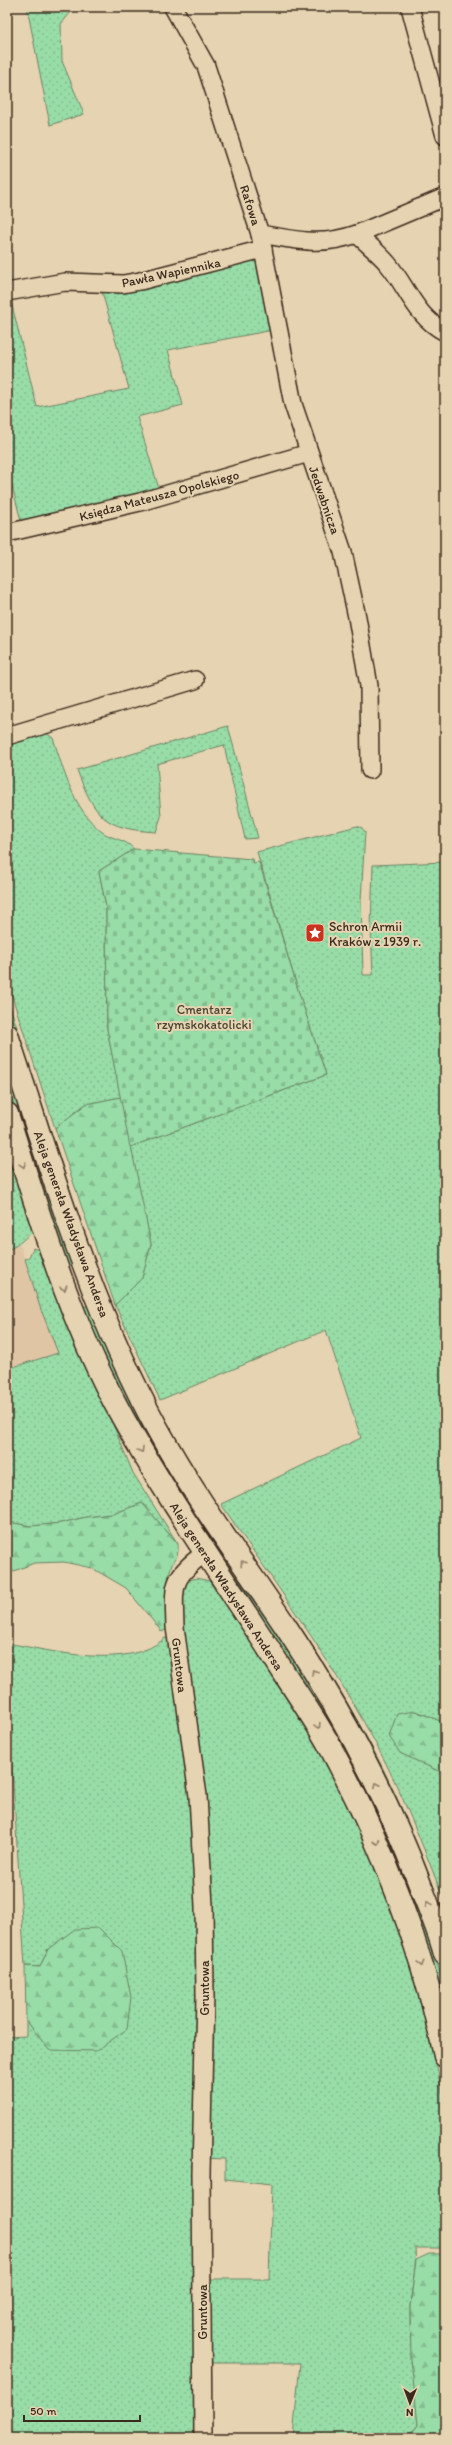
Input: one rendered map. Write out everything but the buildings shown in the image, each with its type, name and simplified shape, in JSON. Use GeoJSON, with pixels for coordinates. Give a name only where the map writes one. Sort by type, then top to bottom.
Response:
{"type":"FeatureCollection","features":[{"type":"Feature","properties":{"kind":"main road","name":"Aleja generała Władysława Andersa"},"geometry":{"type":"LineString","coordinates":[[7,1035],[77,1247],[116,1345],[158,1429],[188,1482],[287,1630],[348,1727],[400,1832],[445,1954]]}},
{"type":"Feature","properties":{"kind":"main road","name":"Aleja generała Władysława Andersa"},"geometry":{"type":"LineString","coordinates":[[7,1114],[64,1287],[91,1354],[122,1416],[167,1494],[327,1741],[376,1839],[415,1944],[445,2056]]}},
{"type":"Feature","properties":{"kind":"street","name":"Rafowa"},"geometry":{"type":"LineString","coordinates":[[173,7],[206,66],[261,242],[336,241],[357,234],[445,197]]}},
{"type":"Feature","properties":{"kind":"street"},"geometry":{"type":"LineString","coordinates":[[410,7],[445,136]]}},
{"type":"Feature","properties":{"kind":"street"},"geometry":{"type":"LineString","coordinates":[[357,234],[388,265],[415,308],[426,319],[445,332]]}},
{"type":"Feature","properties":{"kind":"street","name":"Pawła Wapiennika"},"geometry":{"type":"LineString","coordinates":[[7,292],[65,282],[117,284],[140,281],[261,242]]}},
{"type":"Feature","properties":{"kind":"street","name":"Jedwabnicza"},"geometry":{"type":"LineString","coordinates":[[261,242],[293,404],[343,552],[358,617],[369,686],[370,770]]}},
{"type":"Feature","properties":{"kind":"street","name":"Księdza Mateusza Opolskiego"},"geometry":{"type":"LineString","coordinates":[[7,533],[140,502],[309,453]]}},
{"type":"Feature","properties":{"kind":"street"},"geometry":{"type":"LineString","coordinates":[[7,736],[195,680]]}},
{"type":"Feature","properties":{"kind":"street","name":"Gruntowa"},"geometry":{"type":"LineString","coordinates":[[203,2438],[201,2173],[205,1996],[204,1906],[198,1796],[176,1635],[174,1601],[179,1576],[205,1553]]}},
{"type":"Feature","properties":{"kind":"shaded area"},"geometry":{"type":"Polygon","coordinates":[[[20,1245],[58,1353],[10,1368],[7,1358],[7,1250],[20,1245]]]}},
{"type":"Feature","properties":{"kind":"green space"},"geometry":{"type":"Polygon","coordinates":[[[27,7],[75,7],[61,24],[62,61],[84,114],[50,125],[27,7]]]}},
{"type":"Feature","properties":{"kind":"green space"},"geometry":{"type":"Polygon","coordinates":[[[253,260],[259,264],[273,330],[168,350],[183,405],[137,417],[160,492],[22,525],[7,466],[7,298],[10,297],[37,407],[129,389],[101,288],[253,260]]]}},
{"type":"Feature","properties":{"kind":"green space"},"geometry":{"type":"Polygon","coordinates":[[[228,726],[258,838],[245,839],[224,745],[157,764],[161,817],[156,832],[124,828],[104,818],[90,799],[77,770],[228,726]]]}},
{"type":"Feature","properties":{"kind":"green space"},"geometry":{"type":"Polygon","coordinates":[[[46,733],[53,738],[71,789],[77,801],[92,823],[102,832],[127,843],[134,849],[99,871],[106,907],[107,1029],[121,1097],[86,1104],[55,1128],[7,981],[7,744],[46,733]]]}},
{"type":"Feature","properties":{"kind":"green space"},"geometry":{"type":"Polygon","coordinates":[[[357,826],[362,828],[365,832],[361,900],[363,975],[373,975],[371,928],[373,865],[445,862],[445,1723],[415,1711],[400,1753],[445,1774],[445,1903],[397,1786],[346,1691],[276,1583],[221,1504],[361,1438],[326,1330],[160,1400],[115,1305],[142,1278],[151,1244],[130,1147],[326,1075],[298,990],[257,852],[357,826]]]}},
{"type":"Feature","properties":{"kind":"green space","name":"Cmentarz rzymskokatolicki"},"geometry":{"type":"Polygon","coordinates":[[[134,849],[252,859],[253,863],[259,862],[298,990],[326,1075],[130,1147],[107,1029],[106,907],[99,871],[134,849]]]}},
{"type":"Feature","properties":{"kind":"green space"},"geometry":{"type":"Polygon","coordinates":[[[7,997],[89,1248],[115,1314],[87,1249],[7,1006],[7,997]]]}},
{"type":"Feature","properties":{"kind":"green space"},"geometry":{"type":"Polygon","coordinates":[[[7,1065],[73,1263],[69,1267],[66,1265],[7,1084],[7,1065]]]}},
{"type":"Feature","properties":{"kind":"green space"},"geometry":{"type":"Polygon","coordinates":[[[121,1097],[151,1244],[142,1278],[115,1305],[55,1128],[86,1104],[121,1097]]]}},
{"type":"Feature","properties":{"kind":"green space"},"geometry":{"type":"Polygon","coordinates":[[[7,1146],[35,1231],[7,1250],[7,1146]]]}},
{"type":"Feature","properties":{"kind":"green space"},"geometry":{"type":"Polygon","coordinates":[[[33,1248],[42,1251],[133,1473],[178,1544],[142,1503],[113,1514],[86,1517],[61,1523],[31,1526],[7,1522],[7,1358],[10,1368],[58,1353],[40,1307],[25,1259],[29,1257],[33,1248]]]}},
{"type":"Feature","properties":{"kind":"green space"},"geometry":{"type":"Polygon","coordinates":[[[85,1306],[90,1307],[225,1555],[220,1556],[159,1463],[114,1380],[83,1310],[85,1306]]]}},
{"type":"Feature","properties":{"kind":"green space"},"geometry":{"type":"Polygon","coordinates":[[[121,1329],[149,1388],[147,1389],[121,1329]]]}},
{"type":"Feature","properties":{"kind":"green space"},"geometry":{"type":"Polygon","coordinates":[[[142,1503],[178,1544],[177,1554],[171,1567],[168,1581],[168,1605],[172,1626],[162,1632],[126,1588],[92,1568],[64,1562],[34,1563],[7,1574],[7,1522],[31,1526],[61,1523],[86,1517],[113,1514],[142,1503]]]}},
{"type":"Feature","properties":{"kind":"green space"},"geometry":{"type":"Polygon","coordinates":[[[247,1549],[321,1659],[373,1750],[396,1797],[427,1869],[445,1918],[445,1927],[245,1550],[247,1549]]]}},
{"type":"Feature","properties":{"kind":"green space"},"geometry":{"type":"Polygon","coordinates":[[[240,1576],[311,1681],[343,1737],[372,1794],[409,1882],[433,1950],[443,1987],[445,2014],[334,1732],[280,1645],[235,1579],[240,1576]]]}},
{"type":"Feature","properties":{"kind":"green space"},"geometry":{"type":"Polygon","coordinates":[[[197,1578],[209,1581],[216,1591],[219,1590],[313,1735],[357,1820],[402,1935],[432,2041],[445,2107],[445,2248],[415,2248],[410,2323],[412,2366],[418,2425],[408,2438],[293,2438],[300,2363],[206,2363],[207,2279],[269,2279],[272,2184],[225,2179],[225,2159],[205,2158],[206,2087],[181,1597],[186,1581],[197,1578]]]}},
{"type":"Feature","properties":{"kind":"green space"},"geometry":{"type":"Polygon","coordinates":[[[165,1638],[172,1640],[198,1852],[200,2438],[7,2438],[7,2037],[26,2036],[26,2020],[49,2049],[48,1949],[40,1967],[25,1966],[7,1692],[7,1643],[67,1654],[111,1656],[131,1654],[149,1648],[165,1638]]]}},
{"type":"Feature","properties":{"kind":"green space"},"geometry":{"type":"Polygon","coordinates":[[[415,1711],[445,1723],[445,1774],[400,1753],[389,1736],[397,1714],[415,1711]]]}},
{"type":"Feature","properties":{"kind":"green space"},"geometry":{"type":"Polygon","coordinates":[[[99,1928],[122,1951],[131,1997],[127,2029],[96,2051],[49,2050],[26,2020],[25,1966],[40,1967],[48,1949],[75,1929],[99,1928]]]}},
{"type":"Feature","properties":{"kind":"green space"},"geometry":{"type":"Polygon","coordinates":[[[429,2254],[445,2254],[445,2438],[408,2438],[418,2425],[411,2359],[410,2307],[416,2260],[429,2254]]]}},
{"type":"Feature","properties":{"kind":"place","name":"Schron Armii Kraków z 1939 r."},"geometry":{"type":"Point","coordinates":[315,933]}}]}
